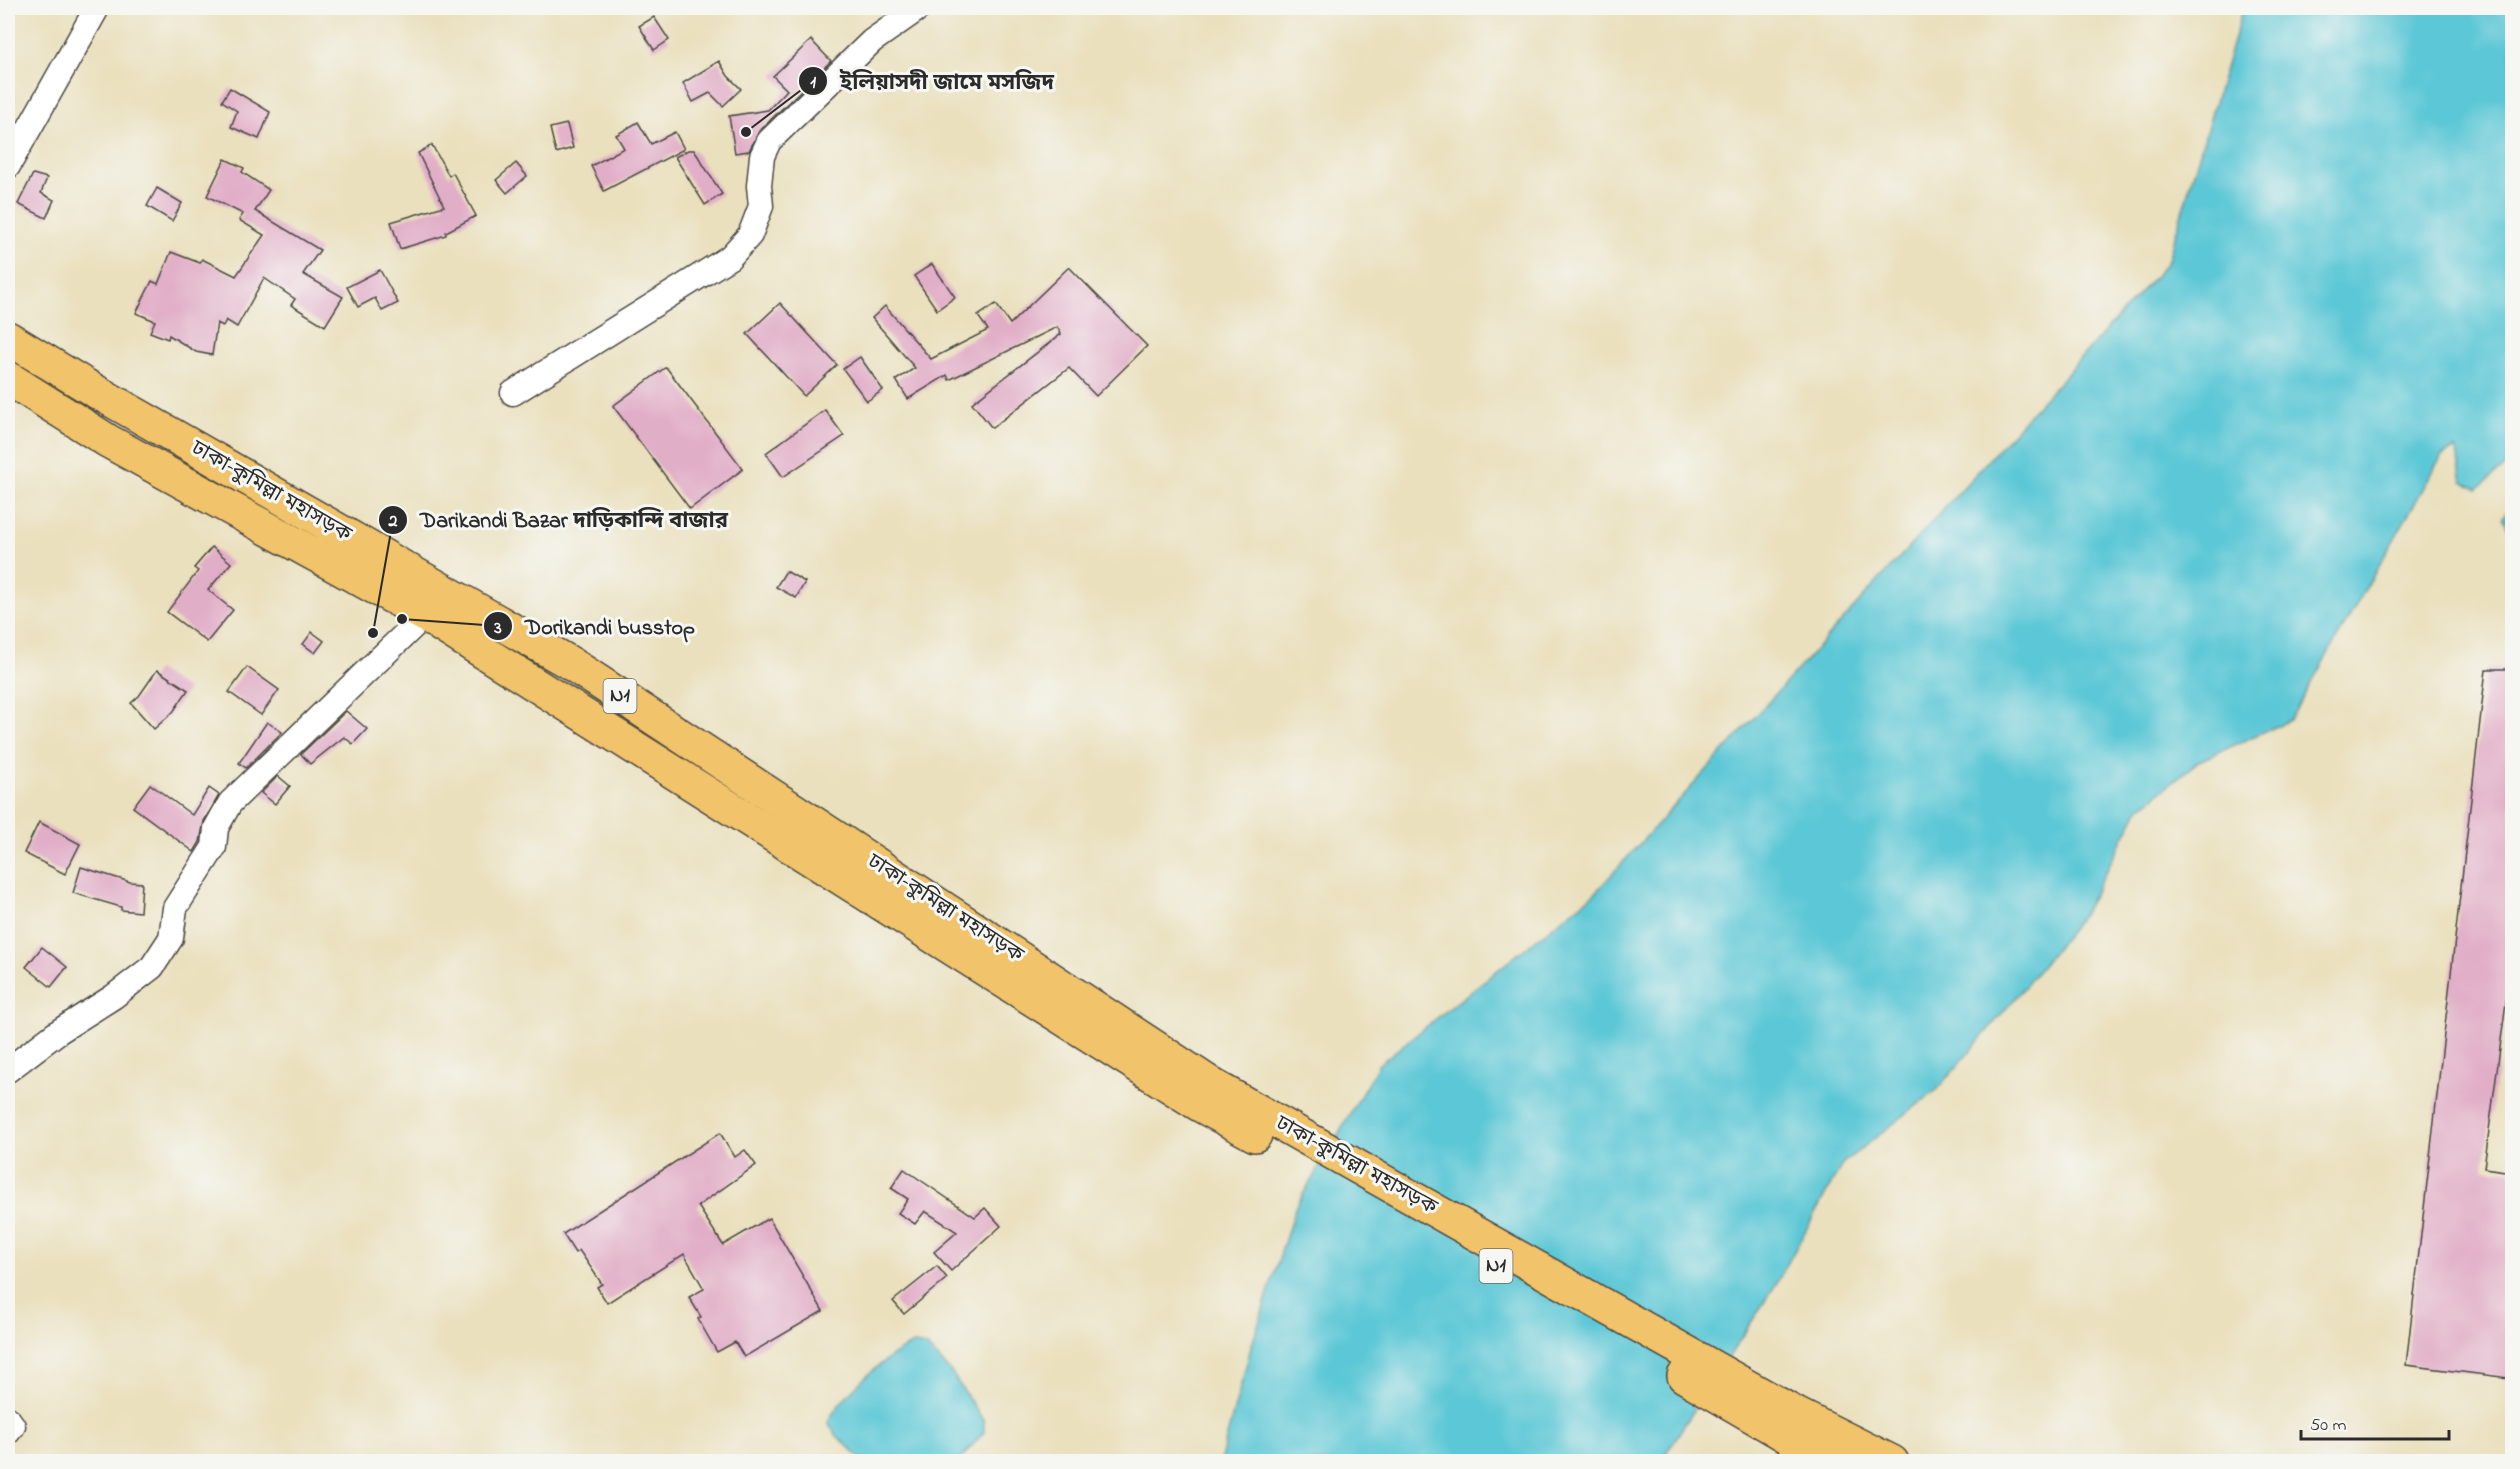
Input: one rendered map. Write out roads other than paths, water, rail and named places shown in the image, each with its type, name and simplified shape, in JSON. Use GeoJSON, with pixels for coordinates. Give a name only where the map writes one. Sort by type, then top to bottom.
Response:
{"type":"FeatureCollection","features":[{"type":"Feature","properties":{"kind":"highway","name":"ঢাকা–কুমিল্লা মহাসড়ক"},"geometry":{"type":"LineString","coordinates":[[8,338],[90,388],[570,663],[1207,1095]]}},
{"type":"Feature","properties":{"kind":"highway","name":"ঢাকা–কুমিল্লা মহাসড়ক"},"geometry":{"type":"LineString","coordinates":[[8,378],[108,441],[425,615],[1207,1095],[1504,1271],[1792,1425],[1892,1461]]}},
{"type":"Feature","properties":{"kind":"highway","name":"ঢাকা–কুমিল্লা মহাসড়ক"},"geometry":{"type":"LineString","coordinates":[[1792,1425],[1831,1461]]}},
{"type":"Feature","properties":{"kind":"street"},"geometry":{"type":"LineString","coordinates":[[8,166],[97,8]]}},
{"type":"Feature","properties":{"kind":"street"},"geometry":{"type":"LineString","coordinates":[[513,393],[730,257],[750,235],[761,206],[759,186],[762,156],[769,141],[872,41],[919,8]]}},
{"type":"Feature","properties":{"kind":"street"},"geometry":{"type":"LineString","coordinates":[[8,1070],[58,1032],[113,997],[152,967],[171,938],[175,908],[214,847],[216,828],[230,803],[425,615]]}},
{"type":"Feature","properties":{"kind":"street"},"geometry":{"type":"LineString","coordinates":[[8,1419],[13,1426],[8,1432]]}},
{"type":"Feature","properties":{"kind":"water"},"geometry":{"type":"Polygon","coordinates":[[[2243,8],[2512,8],[2512,461],[2477,489],[2462,481],[2456,448],[2442,456],[2290,720],[2199,761],[2139,809],[2082,916],[2027,984],[1938,1089],[1843,1163],[1776,1284],[1661,1461],[1220,1462],[1250,1351],[1295,1208],[1379,1064],[1595,893],[2167,263],[2243,8]]]}},
{"type":"Feature","properties":{"kind":"water"},"geometry":{"type":"Polygon","coordinates":[[[2512,503],[2512,536],[2503,517],[2512,503]]]}},
{"type":"Feature","properties":{"kind":"water"},"geometry":{"type":"Polygon","coordinates":[[[914,1344],[926,1346],[951,1372],[984,1421],[984,1432],[959,1461],[863,1461],[835,1434],[828,1422],[843,1400],[878,1366],[914,1344]]]}},
{"type":"Feature","properties":{"kind":"place","name":"ইলিয়াসদী জামে মসজিদ"},"geometry":{"type":"Point","coordinates":[746,132]}},
{"type":"Feature","properties":{"kind":"place","name":"Dorikandi busstop"},"geometry":{"type":"Point","coordinates":[402,619]}},
{"type":"Feature","properties":{"kind":"place","name":"Darikandi Bazar দাড়িকান্দি বাজার"},"geometry":{"type":"Point","coordinates":[373,633]}}]}
